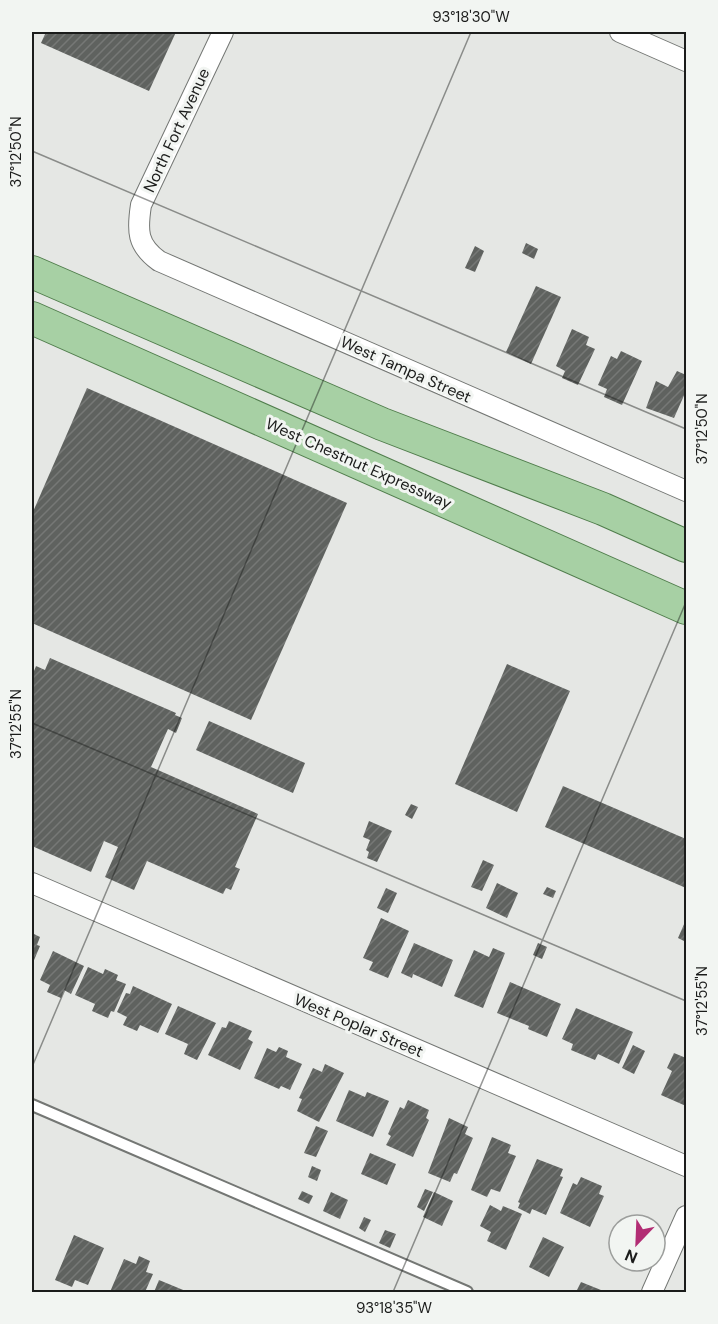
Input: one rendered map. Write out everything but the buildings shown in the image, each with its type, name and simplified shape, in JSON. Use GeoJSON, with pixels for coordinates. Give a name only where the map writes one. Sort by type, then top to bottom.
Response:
{"type":"FeatureCollection","features":[{"type":"Feature","properties":{"kind":"main road"},"geometry":{"type":"LineString","coordinates":[[32,272],[382,424],[603,509],[687,546]]}},
{"type":"Feature","properties":{"kind":"main road","name":"West Chestnut Expressway"},"geometry":{"type":"LineString","coordinates":[[32,318],[687,608]]}},
{"type":"Feature","properties":{"kind":"street","name":"North Fort Avenue"},"geometry":{"type":"LineString","coordinates":[[139,232],[141,205],[223,32]]}},
{"type":"Feature","properties":{"kind":"street"},"geometry":{"type":"LineString","coordinates":[[620,32],[687,61]]}},
{"type":"Feature","properties":{"kind":"street","name":"West Tampa Street"},"geometry":{"type":"LineString","coordinates":[[139,232],[144,250],[159,261],[687,491]]}},
{"type":"Feature","properties":{"kind":"street","name":"West Poplar Street"},"geometry":{"type":"LineString","coordinates":[[32,884],[687,1166]]}},
{"type":"Feature","properties":{"kind":"street"},"geometry":{"type":"LineString","coordinates":[[652,1293],[687,1216]]}},
{"type":"Feature","properties":{"kind":"lane"},"geometry":{"type":"LineString","coordinates":[[32,1105],[467,1293]]}}]}
